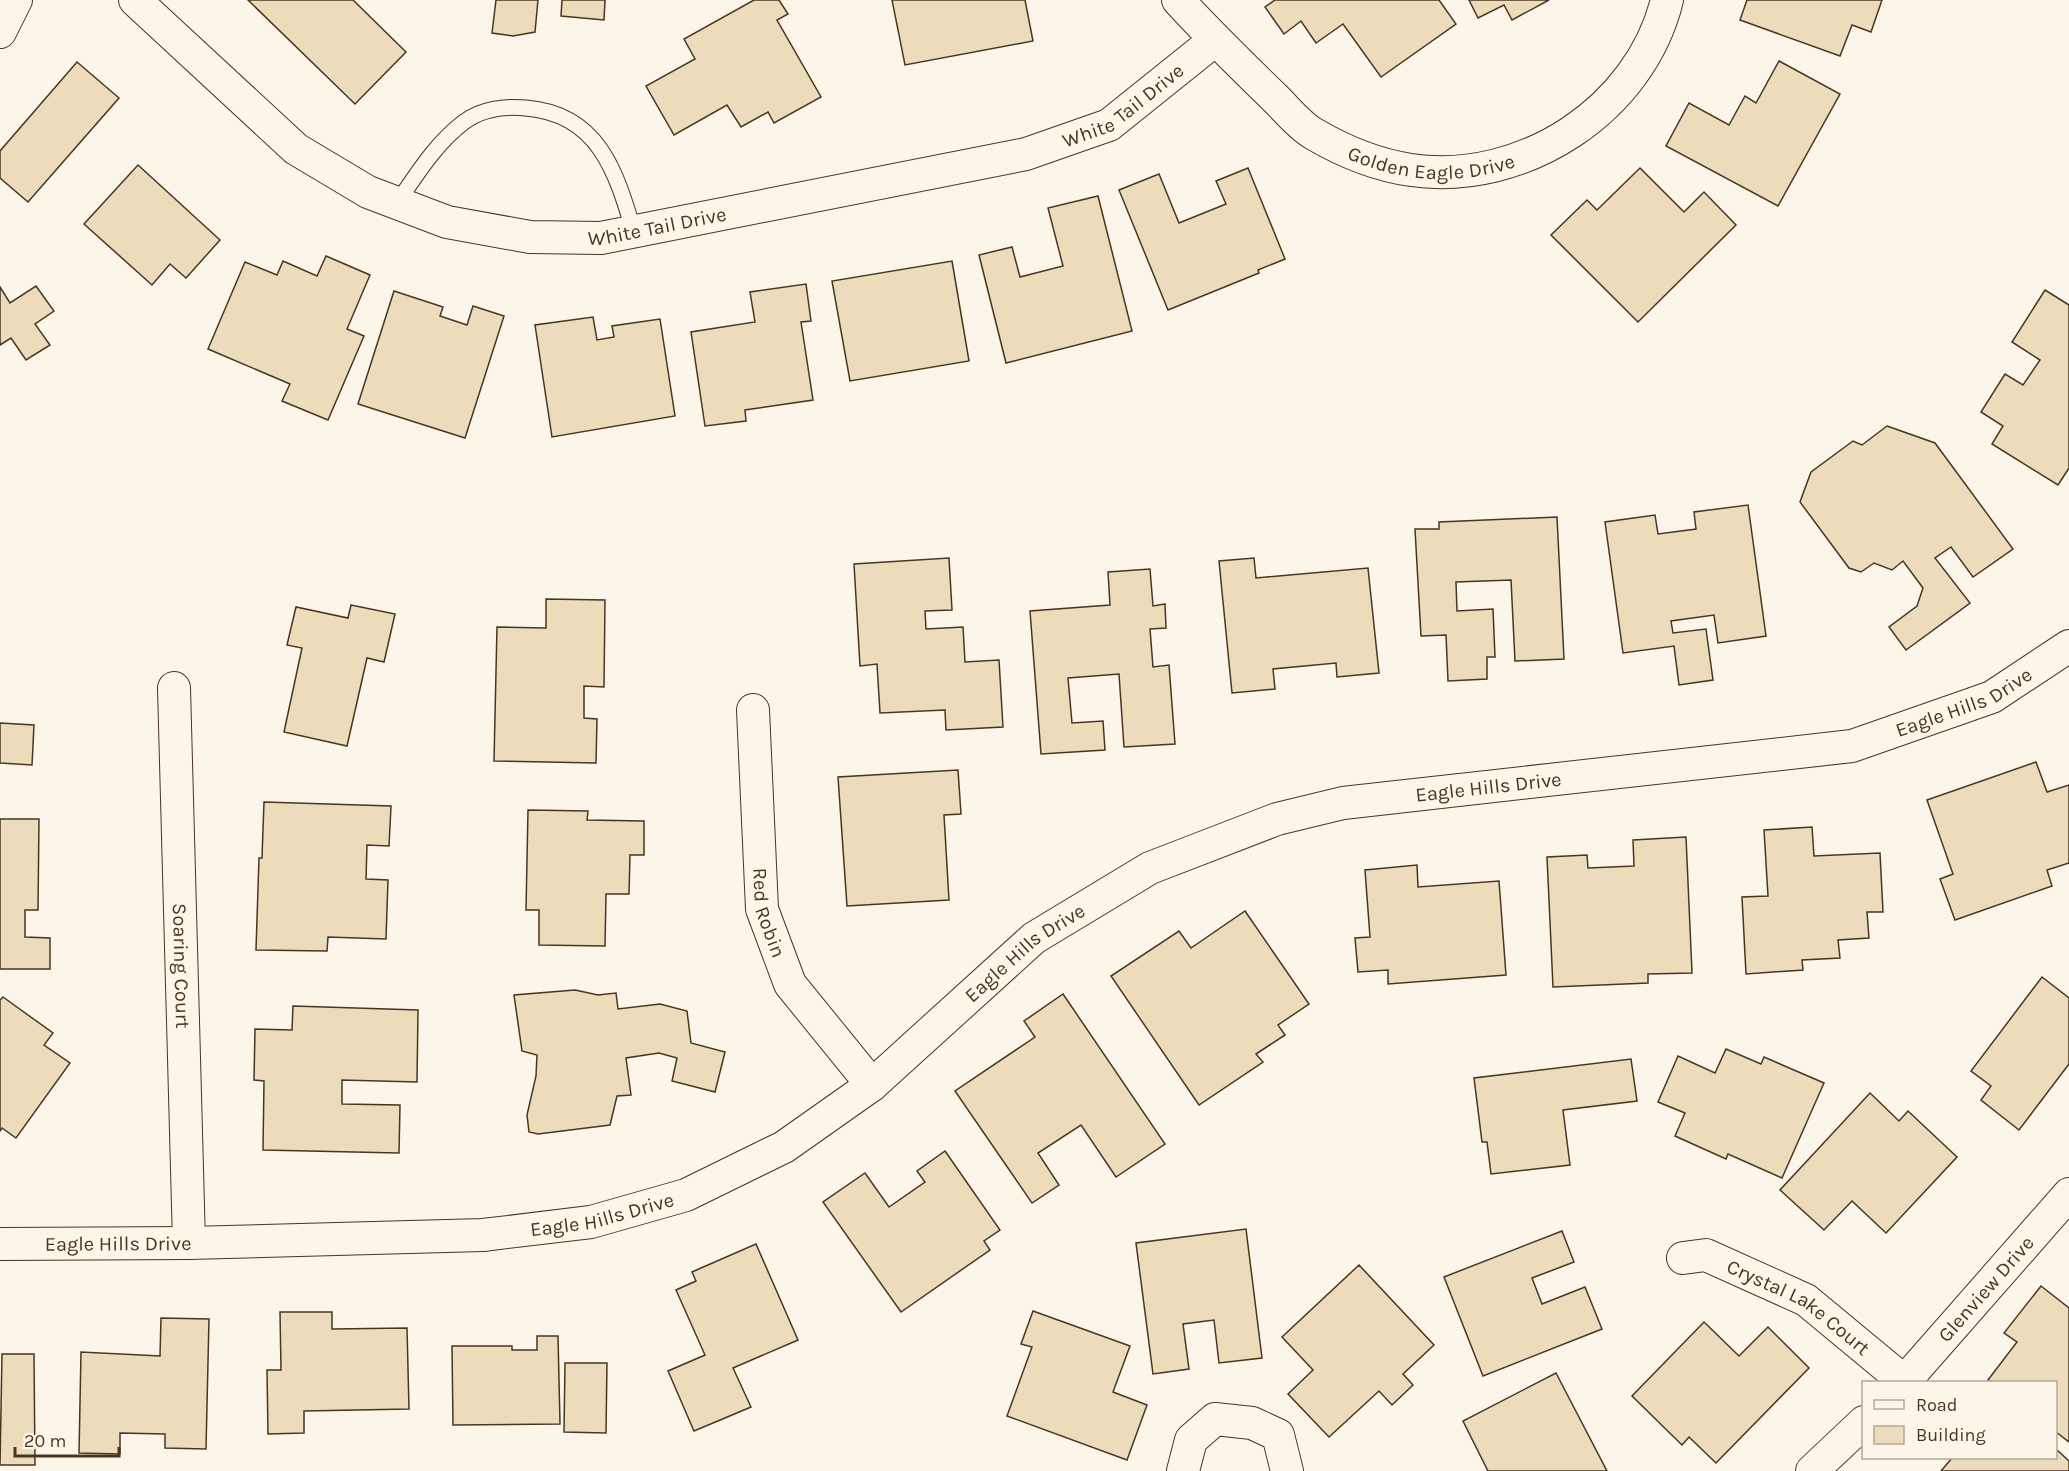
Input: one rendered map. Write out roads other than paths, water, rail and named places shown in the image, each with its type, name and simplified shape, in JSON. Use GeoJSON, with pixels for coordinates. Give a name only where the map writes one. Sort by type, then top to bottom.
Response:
{"type":"FeatureCollection","features":[{"type":"Feature","properties":{"kind":"street"},"geometry":{"type":"LineString","coordinates":[[0,32],[16,0]]}},
{"type":"Feature","properties":{"kind":"street","name":"White Tail Drive"},"geometry":{"type":"LineString","coordinates":[[135,0],[296,149],[368,192],[447,222],[530,237],[601,238],[1026,154],[1108,125],[1215,40]]}},
{"type":"Feature","properties":{"kind":"street","name":"Golden Eagle Drive"},"geometry":{"type":"LineString","coordinates":[[1178,0],[1215,40],[1311,133],[1370,159],[1411,170],[1461,171],[1514,160],[1560,141],[1603,109],[1637,69],[1661,23],[1667,0]]}},
{"type":"Feature","properties":{"kind":"street","name":"Eagle Hills Drive"},"geometry":{"type":"LineString","coordinates":[[0,1244],[189,1243],[483,1235],[591,1222],[686,1195],[784,1147],[872,1085],[1034,938],[1150,868],[1277,819],[1343,803],[1852,747],[1992,696],[2069,646]]}},
{"type":"Feature","properties":{"kind":"street","name":"Soaring Court"},"geometry":{"type":"LineString","coordinates":[[174,688],[189,1243]]}},
{"type":"Feature","properties":{"kind":"street","name":"Red Robin"},"geometry":{"type":"LineString","coordinates":[[753,710],[762,909],[790,984],[872,1085]]}},
{"type":"Feature","properties":{"kind":"street","name":"Glenview Drive"},"geometry":{"type":"LineString","coordinates":[[1906,1381],[2069,1194]]}},
{"type":"Feature","properties":{"kind":"street","name":"Crystal Lake Court"},"geometry":{"type":"LineString","coordinates":[[1683,1258],[1706,1255],[1806,1300],[1904,1381]]}},
{"type":"Feature","properties":{"kind":"street"},"geometry":{"type":"LineString","coordinates":[[1183,1471],[1191,1440],[1215,1419],[1252,1423],[1278,1435],[1287,1471]]}},
{"type":"Feature","properties":{"kind":"street"},"geometry":{"type":"LineString","coordinates":[[1812,1471],[1862,1423]]}},
{"type":"Feature","properties":{"kind":"lane"},"geometry":{"type":"LineString","coordinates":[[397,203],[419,170],[443,141],[466,121],[487,110],[514,107],[548,110],[577,124],[596,144],[617,175],[634,232]]}}]}
